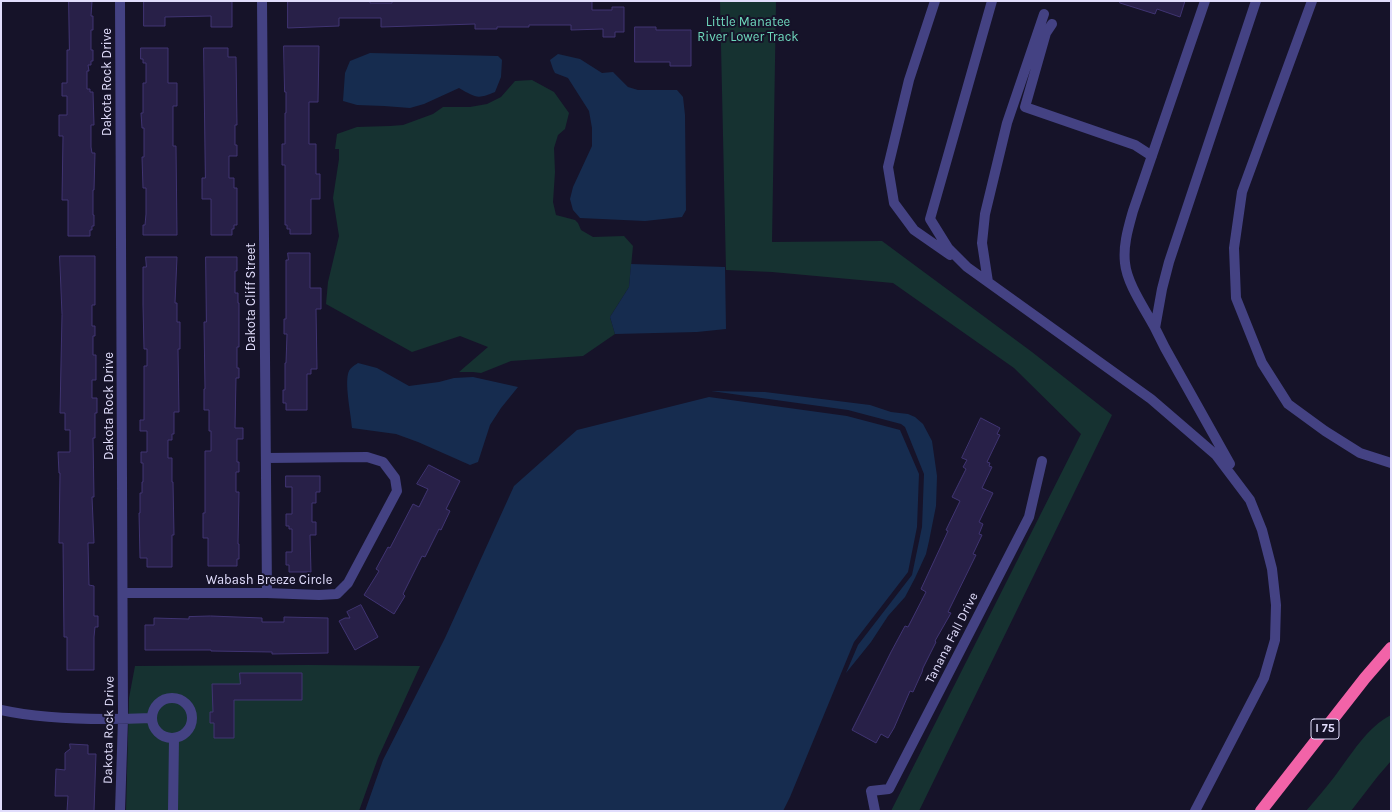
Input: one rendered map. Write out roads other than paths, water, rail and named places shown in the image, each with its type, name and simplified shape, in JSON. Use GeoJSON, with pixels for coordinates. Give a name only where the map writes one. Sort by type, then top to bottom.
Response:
{"type":"FeatureCollection","features":[{"type":"Feature","properties":{"kind":"highway","name":"I 75"},"geometry":{"type":"LineString","coordinates":[[1261,811],[1365,678],[1391,648]]}},
{"type":"Feature","properties":{"kind":"street","name":"Dakota Rock Drive"},"geometry":{"type":"LineString","coordinates":[[120,1],[123,593],[123,719],[120,811]]}},
{"type":"Feature","properties":{"kind":"street","name":"Dakota Cliff Street"},"geometry":{"type":"LineString","coordinates":[[262,1],[267,593]]}},
{"type":"Feature","properties":{"kind":"street"},"geometry":{"type":"LineString","coordinates":[[935,1],[909,80],[888,167],[894,203],[914,230],[968,267],[1157,404],[1216,455],[1250,500]]}},
{"type":"Feature","properties":{"kind":"street"},"geometry":{"type":"LineString","coordinates":[[968,267],[948,248],[930,219],[992,1]]}},
{"type":"Feature","properties":{"kind":"street"},"geometry":{"type":"LineString","coordinates":[[1195,811],[1264,678],[1275,640],[1276,605],[1272,569],[1262,530],[1250,500],[1165,348],[1129,280],[1125,265],[1126,235],[1132,211],[1204,1]]}},
{"type":"Feature","properties":{"kind":"street"},"geometry":{"type":"LineString","coordinates":[[1155,328],[1162,289],[1169,262],[1256,1]]}},
{"type":"Feature","properties":{"kind":"street"},"geometry":{"type":"LineString","coordinates":[[1312,1],[1242,192],[1234,248],[1236,298],[1262,363],[1288,404],[1325,431],[1360,452],[1391,464]]}},
{"type":"Feature","properties":{"kind":"street"},"geometry":{"type":"LineString","coordinates":[[988,282],[982,243],[985,214],[1006,123],[1044,14]]}},
{"type":"Feature","properties":{"kind":"street"},"geometry":{"type":"LineString","coordinates":[[1052,24],[1046,33],[1025,107],[1135,145],[1152,156]]}},
{"type":"Feature","properties":{"kind":"street","name":"Wabash Breeze Circle"},"geometry":{"type":"LineString","coordinates":[[123,593],[337,594],[348,583],[397,491],[395,478],[383,462],[367,457],[266,458]]}},
{"type":"Feature","properties":{"kind":"street","name":"Tanana Fall Drive"},"geometry":{"type":"LineString","coordinates":[[875,811],[871,791],[889,789],[1029,517],[1042,461]]}},
{"type":"Feature","properties":{"kind":"street"},"geometry":{"type":"LineString","coordinates":[[176,697],[188,704],[192,710],[193,717],[189,730],[184,735],[174,738],[164,736],[158,732],[154,727],[152,718],[154,708],[158,703],[163,699],[176,697]]}},
{"type":"Feature","properties":{"kind":"street"},"geometry":{"type":"LineString","coordinates":[[1,710],[18,714],[53,717],[123,719],[152,718]]}},
{"type":"Feature","properties":{"kind":"street"},"geometry":{"type":"LineString","coordinates":[[173,811],[174,738]]}},
{"type":"Feature","properties":{"kind":"water"},"geometry":{"type":"Polygon","coordinates":[[[370,53],[498,56],[502,60],[501,77],[495,92],[484,96],[480,97],[469,94],[459,88],[424,104],[410,108],[357,105],[343,101],[345,73],[350,61],[370,53]]]}},
{"type":"Feature","properties":{"kind":"water"},"geometry":{"type":"Polygon","coordinates":[[[558,54],[580,59],[602,73],[613,72],[628,87],[638,90],[677,90],[683,97],[685,115],[686,210],[682,217],[645,221],[580,218],[573,210],[570,199],[573,187],[592,146],[592,128],[589,111],[568,78],[555,73],[553,69],[550,60],[558,54]]]}},
{"type":"Feature","properties":{"kind":"water"},"geometry":{"type":"Polygon","coordinates":[[[631,264],[725,267],[726,329],[697,332],[615,334],[610,317],[629,287],[631,264]]]}},
{"type":"Feature","properties":{"kind":"water"},"geometry":{"type":"Polygon","coordinates":[[[358,363],[377,368],[409,386],[439,382],[454,378],[473,377],[518,387],[501,408],[490,425],[478,462],[470,465],[396,434],[352,428],[347,379],[349,371],[358,363]]]}},
{"type":"Feature","properties":{"kind":"water"},"geometry":{"type":"Polygon","coordinates":[[[711,391],[765,392],[870,405],[891,412],[908,414],[915,417],[923,424],[932,441],[937,476],[936,506],[926,554],[905,597],[888,616],[871,642],[846,673],[858,645],[912,575],[922,527],[924,474],[905,427],[901,424],[848,410],[711,391]]]}},
{"type":"Feature","properties":{"kind":"water"},"geometry":{"type":"Polygon","coordinates":[[[709,397],[847,416],[900,430],[919,474],[917,527],[908,572],[854,642],[783,811],[365,811],[383,760],[445,638],[514,486],[577,430],[709,397]]]}},
{"type":"Feature","properties":{"kind":"park label","name":"Little Manatee River Lower Track"},"geometry":{"type":"Point","coordinates":[748,30]}}]}
